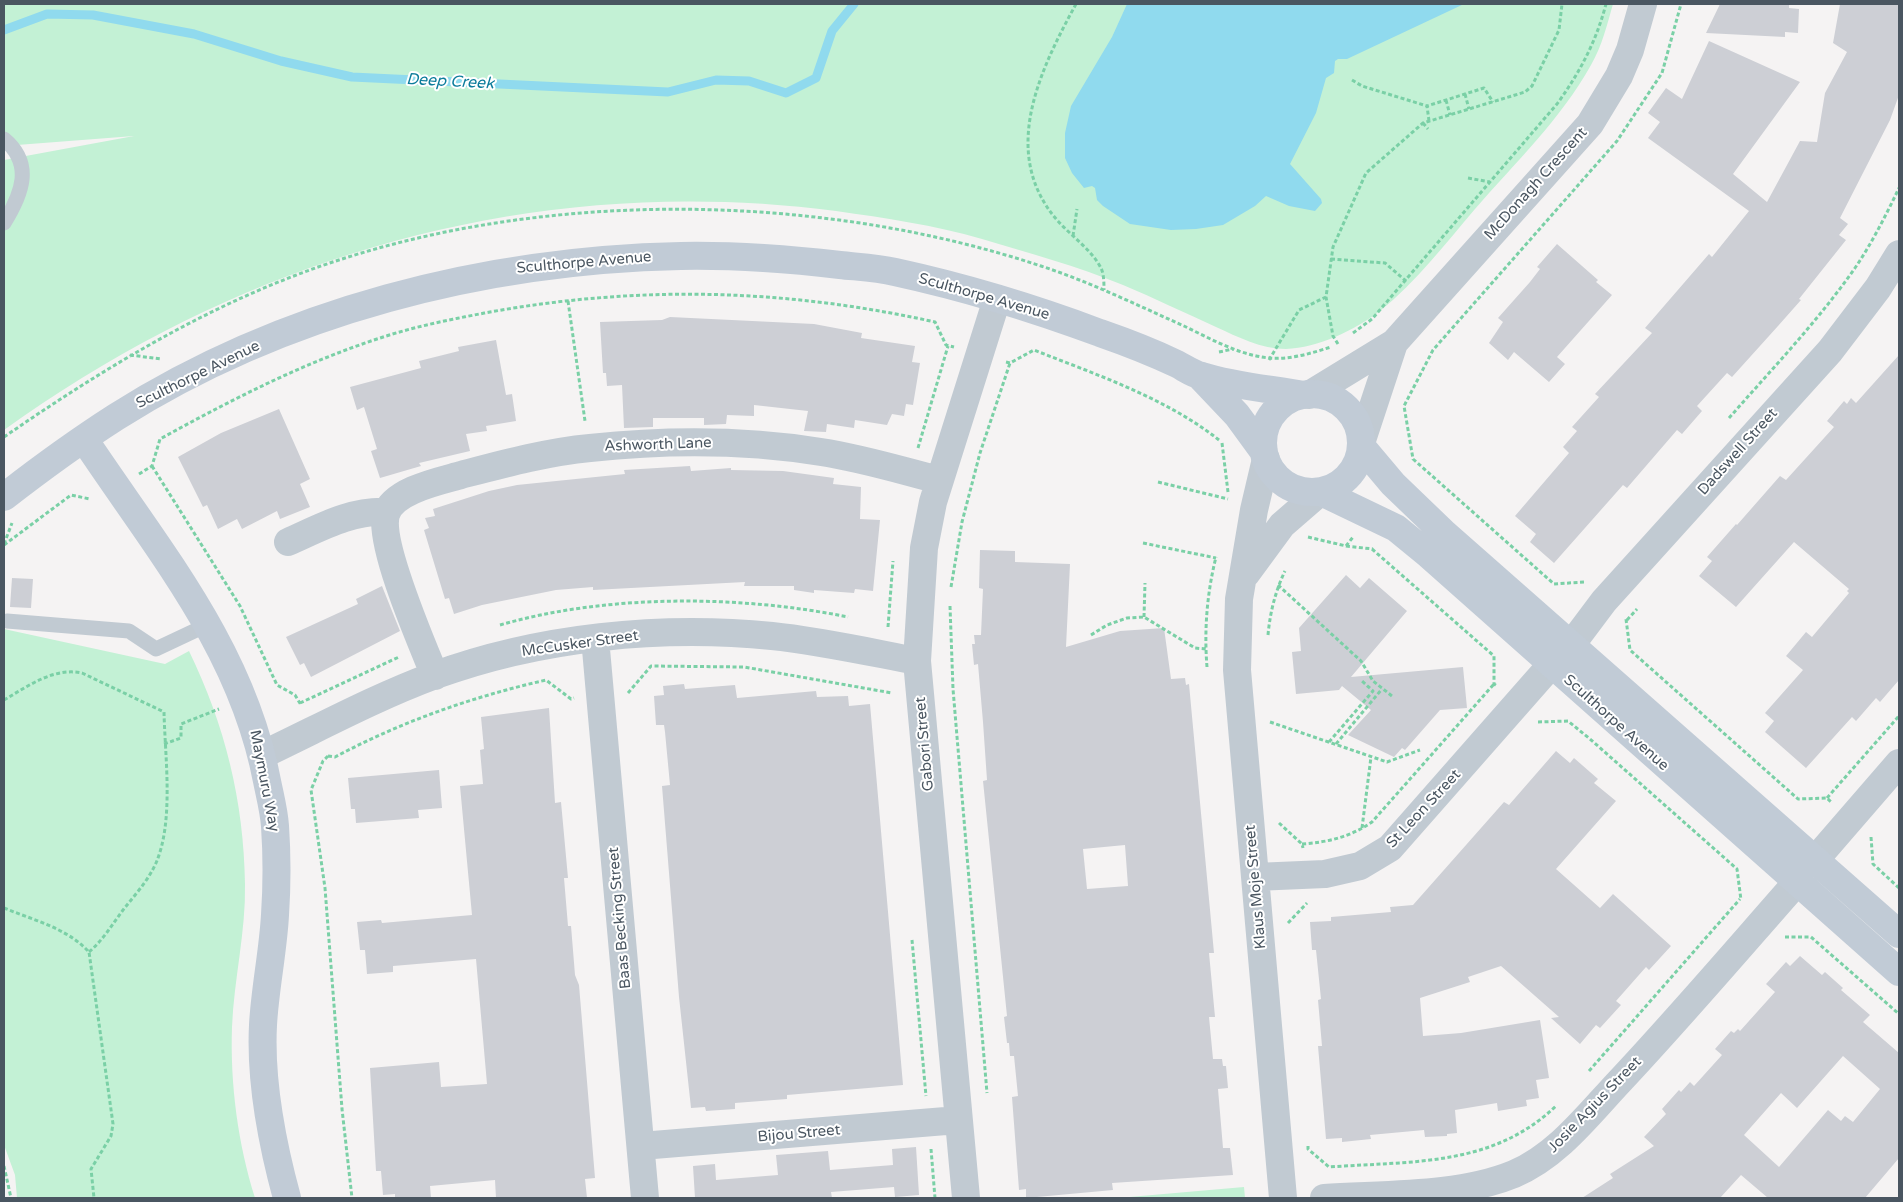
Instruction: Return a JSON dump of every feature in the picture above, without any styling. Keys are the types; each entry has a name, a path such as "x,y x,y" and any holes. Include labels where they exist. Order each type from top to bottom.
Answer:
{"street":[{"name":"McDonagh Crescent","path":"1306,395 1394,343 1590,124 1619,76 1630,50 1643,4"},
{"name":"Dadswell Street","path":"1571,645 1604,601 1830,351 1878,288 1899,254"},
{"name":"Sculthorpe Avenue","path":"4,497 84,439 167,388 248,349 294,330 349,310 483,275 534,267 641,257 714,255 776,258 892,271 997,298 1101,333 1175,363 1200,376 1306,395"},
{"name":"Gabori Street","path":"966,1198 917,661 924,548 939,480 997,298"},
{"name":"McDonagh Crescent","path":"1361,445 1394,343"},
{"name":"Sculthorpe Avenue","path":"1200,376 1236,415 1265,456"},
{"path":"1306,395 1325,396 1345,408 1359,427 1361,445 1359,459 1344,480 1320,492 1306,492 1293,488 1272,471 1265,456 1266,427 1272,416 1292,399 1306,395"},
{"name":"Maymuru Way","path":"84,439 192,597 208,625 245,698 262,755 275,823 277,869 275,916 263,1026 265,1068 268,1114 287,1198"},
{"name":"Ashworth Lane","path":"387,512 396,500 412,490 430,484 496,466 589,448 683,443 779,447 822,452 939,480"},
{"name":"Sculthorpe Avenue","path":"1361,445 1393,484 1412,503 1899,934"},
{"name":"Klaus Moje Street","path":"1265,456 1239,599 1237,670 1283,1198"},
{"name":"Sculthorpe Avenue","path":"1320,492 1396,528 1899,972"},
{"name":"Klaus Moje Street","path":"1243,577 1282,525 1320,492"},
{"path":"288,542 353,514 370,511 387,512 384,526 388,550 435,676"},
{"name":"McCusker Street","path":"262,755 368,704 435,676 512,653 595,638 695,632 734,633 773,636 917,661"},
{"name":"Baas Becking Street","path":"595,638 645,1198"},
{"name":"St Leon Street","path":"1255,877 1325,874 1360,866 1390,848 1552,665"},
{"path":"1815,860 1899,763"},
{"name":"Josie Agius Street","path":"1324,1198 1448,1189 1491,1182 1516,1173 1551,1152 1650,1048 1797,882"},
{"name":"Bijou Street","path":"640,1146 958,1120"}],"lane":[{"path":"4,139 18,154 23,178 19,194 4,223"},
{"path":"7,621 129,631 156,649 208,625"}],"path":[{"path":"1076,4 1043,69 1033,98 1028,130 1029,162 1038,194 1056,220 1102,269 1104,290"},
{"path":"1338,344 1333,336 1326,297 1331,259 1336,236 1366,173 1429,121 1525,92 1532,86 1559,30 1562,4"},
{"path":"1352,80 1362,86 1427,106 1484,88 1493,102"},
{"path":"1465,94 1469,109"},
{"path":"1446,100 1450,115"},
{"path":"1427,106 1429,121"},
{"path":"1424,124 1428,128"},
{"path":"1468,178 1490,182"},
{"path":"1728,419 1825,308 1855,267 1884,220 1899,188"},
{"path":"1073,236 1077,209"},
{"path":"1331,259 1385,263 1406,281"},
{"path":"4,545 71,496 98,500 152,466 160,439 292,371 381,338 448,320 568,301 672,294 748,294 865,307 935,322 946,345 1010,363 1034,350 1118,383 1197,422 1222,442 1231,500 1158,482"},
{"path":"1270,358 1299,310 1326,297"},
{"path":"568,301 589,448"},
{"path":"911,473 949,346"},
{"path":"951,592 962,522 980,454 1010,363"},
{"path":"1404,406 1413,459 1554,584 1586,582 1604,601 1627,620 1630,650 1798,799 1827,798 1899,716"},
{"path":"152,466 240,606 277,685 295,695 300,703"},
{"path":"1278,815 1279,824 1302,844 1331,841 1362,829 1372,822 1494,684 1494,656 1372,549 1314,540 1302,535"},
{"path":"1143,543 1216,558"},
{"path":"1268,637 1270,615 1278,585 1286,568"},
{"path":"1144,617 1145,583"},
{"path":"1278,585 1361,661 1373,681 1392,696"},
{"path":"951,599 953,689 987,1100"},
{"path":"1090,635 1127,618 1144,617 1195,648 1206,649"},
{"path":"628,694 650,666 744,667 891,693"},
{"path":"4,700 43,679 70,671 82,673 164,712 165,820 160,850 155,864 140,888 99,943 89,952"},
{"path":"352,1198 342,1109 325,888 311,790 323,761 328,756 335,757 422,716 511,688 546,680 571,698"},
{"path":"1329,742 1373,691 1362,680"},
{"path":"1494,684 1539,723 1568,721 1737,869 1740,899 1582,1078"},
{"path":"1336,744 1382,689"},
{"path":"1269,712 1271,731"},
{"path":"1270,722 1387,762 1420,750"},
{"path":"1362,829 1371,757"},
{"path":"1871,835 1874,864 1899,888"},
{"path":"1288,933 1288,923 1309,901"},
{"path":"4,908 65,932 80,941 89,952 113,1124 109,1142 91,1168 94,1198"},
{"path":"1781,937 1811,937 1899,1014"},
{"path":"1307,1139 1308,1149 1330,1167 1465,1155 1493,1147 1519,1135 1540,1122 1562,1100"},
{"path":"4,1166 11,1198"}],"green space":[{"path":"4,4 1613,4 1595,58 1566,104 1537,140 1406,288 1370,318 1348,331 1323,342 1286,349 1259,345 1106,278 982,239 928,226 836,211 724,202 613,204 505,217 399,240 296,273 195,316 98,368 4,430 4,160 134,136 4,146"},
{"path":"4,629 165,664 189,651 202,679 213,707 230,764 241,823 245,902 233,1009 232,1070 236,1114 244,1157 255,1198 17,1198 15,1175 4,1145"},
{"path":"1244,1187 1245,1198 1118,1198"}],"water":[{"path":"1127,4 1464,4 1347,59 1335,61 1334,73 1326,78 1316,113 1290,164 1321,199 1322,203 1315,211 1289,206 1266,196 1255,206 1223,225 1171,230 1130,224 1103,206 1097,200 1095,188 1092,186 1084,188 1072,173 1065,158 1065,133 1071,106 1112,37"}],"building":[{"path":"1720,4 1789,4 1789,8 1799,9 1798,33 1785,32 1785,37 1706,33"},
{"path":"1840,4 1899,4 1899,95 1890,120 1840,218 1848,224 1839,235 1846,240 1799,299 1801,300 1778,326 1732,377 1727,373 1697,406 1702,411 1682,434 1677,430 1627,488 1623,485 1554,563 1530,542 1536,534 1515,516 1569,453 1563,447 1577,431 1572,427 1599,397 1595,394 1652,333 1645,328 1709,254 1712,257 1749,211 1648,138 1660,122 1648,113 1666,88 1682,99 1709,41 1800,82 1733,174 1767,202 1800,141 1817,142 1825,93 1847,52 1833,43"},
{"path":"1557,244 1612,295 1557,357 1565,364 1549,382 1514,352 1508,360 1489,343 1503,322 1498,318 1530,282 1540,269 1537,267"},
{"path":"670,317 814,324 862,333 861,338 915,346 912,362 920,363 913,405 906,404 904,416 892,414 887,425 855,420 854,428 827,424 826,432 804,431 808,411 754,405 754,416 727,415 726,424 704,425 704,418 653,418 653,427 624,428 622,385 607,386 606,373 603,373 600,322 662,320"},
{"path":"496,340 506,395 512,394 516,421 486,426 487,431 466,434 470,451 419,463 421,466 380,478 371,451 377,449 364,407 357,410 350,387 421,368 419,361 459,351 458,347"},
{"path":"1899,355 1899,680 1880,702 1876,698 1856,721 1852,717 1806,768 1765,732 1774,721 1765,713 1803,670 1786,656 1806,632 1812,637 1849,593 1847,591 1849,589 1794,542 1736,607 1699,576 1712,561 1707,557 1736,524 1780,476 1786,480 1834,427 1827,421 1844,401 1847,404 1851,398 1856,403"},
{"path":"279,409 310,479 300,484 310,507 280,519 277,511 242,529 237,519 218,529 207,505 203,507 178,457 221,433"},
{"path":"690,466 691,471 731,468 731,470 783,471 834,478 833,484 861,487 860,519 880,520 873,591 855,589 854,593 814,590 814,593 794,590 794,586 744,586 745,582 593,590 593,587 556,590 482,605 454,614 449,598 445,599 424,530 429,528 425,518 435,516 433,509 489,491 517,485 625,474 624,470"},
{"path":"980,550 1015,551 1015,562 1070,564 1066,647 1120,631 1164,628 1171,679 1185,678 1186,685 1189,684 1214,953 1209,953 1215,1017 1209,1017 1213,1059 1222,1059 1223,1066 1226,1066 1228,1088 1218,1089 1223,1148 1230,1148 1233,1175 1112,1183 1113,1190 1026,1198 1026,1189 1019,1190 1012,1097 1018,1096 1014,1056 1010,1056 1004,1017 1007,1016 983,781 987,780 983,722 978,664 974,665 972,644 975,644 974,635 981,635 983,589 979,588","holes":["1125,845 1128,886 1087,889 1083,849"]},
{"path":"1346,575 1360,588 1369,578 1407,611 1351,677 1463,667 1467,708 1440,710 1405,750 1402,748 1394,757 1348,735 1371,710 1342,686 1339,690 1296,694 1292,652 1301,651 1299,628"},
{"path":"12,578 33,579 31,608 10,607"},
{"path":"382,586 400,631 311,677 304,663 300,665 286,637 358,604 356,599"},
{"path":"684,684 685,689 735,685 737,698 816,691 817,697 848,696 849,706 870,704 903,1085 787,1095 787,1099 735,1103 735,1109 706,1111 705,1107 691,1108 679,997 662,786 670,785 664,725 656,725 654,696 664,695 663,686"},
{"path":"549,708 555,803 561,802 568,878 564,878 568,926 571,926 575,975 579,985 595,1178 585,1179 587,1198 496,1198 495,1180 430,1186 431,1198 395,1198 395,1194 383,1195 381,1171 376,1171 370,1068 439,1062 441,1087 487,1084 476,959 393,966 393,972 367,974 365,950 360,950 357,922 381,920 382,923 472,915 460,786 483,784 480,750 484,749 481,717"},
{"path":"1556,751 1570,763 1574,758 1598,779 1594,783 1616,801 1556,869 1600,908 1613,894 1671,946 1649,970 1646,967 1616,1001 1621,1005 1600,1028 1596,1025 1580,1044 1551,1018 1559,1017 1501,966 1468,977 1470,982 1420,998 1423,1036 1461,1033 1540,1020 1549,1078 1536,1080 1539,1098 1526,1100 1527,1106 1498,1111 1497,1103 1455,1110 1457,1133 1447,1134 1447,1136 1425,1137 1424,1130 1370,1135 1371,1139 1342,1142 1342,1138 1326,1139 1318,1046 1322,1046 1318,1000 1321,999 1316,950 1312,950 1310,922 1331,921 1331,917 1391,912 1390,907 1413,905 1504,802 1509,805"},
{"path":"439,770 442,808 418,810 419,818 356,823 355,809 351,809 348,778"},
{"path":"1800,956 1822,975 1825,972 1843,988 1841,990 1870,1015 1863,1022 1899,1053 1899,1158 1865,1198 1768,1198 1741,1175 1720,1198 1582,1198 1613,1178 1610,1174 1654,1146 1644,1137 1666,1114 1662,1109 1679,1090 1681,1092 1690,1082 1694,1086 1722,1055 1715,1049 1731,1031 1734,1033 1738,1029 1740,1031 1775,992 1766,984 1786,962 1790,966","holes":["1843,1056 1880,1089 1853,1122 1845,1116 1841,1121 1828,1110 1779,1167 1744,1135 1781,1093 1797,1108"]},
{"path":"916,1147 919,1195 895,1197 894,1187 831,1192 832,1198 695,1198 693,1166 715,1164 716,1180 778,1175 776,1155 828,1151 830,1170 893,1165 892,1149"}],"waterway":[{"name":"Deep Creek","path":"4,30 47,14 93,15 194,34 281,61 352,77 668,92 716,80 749,81 786,93 816,78 832,31 854,4"}]}
